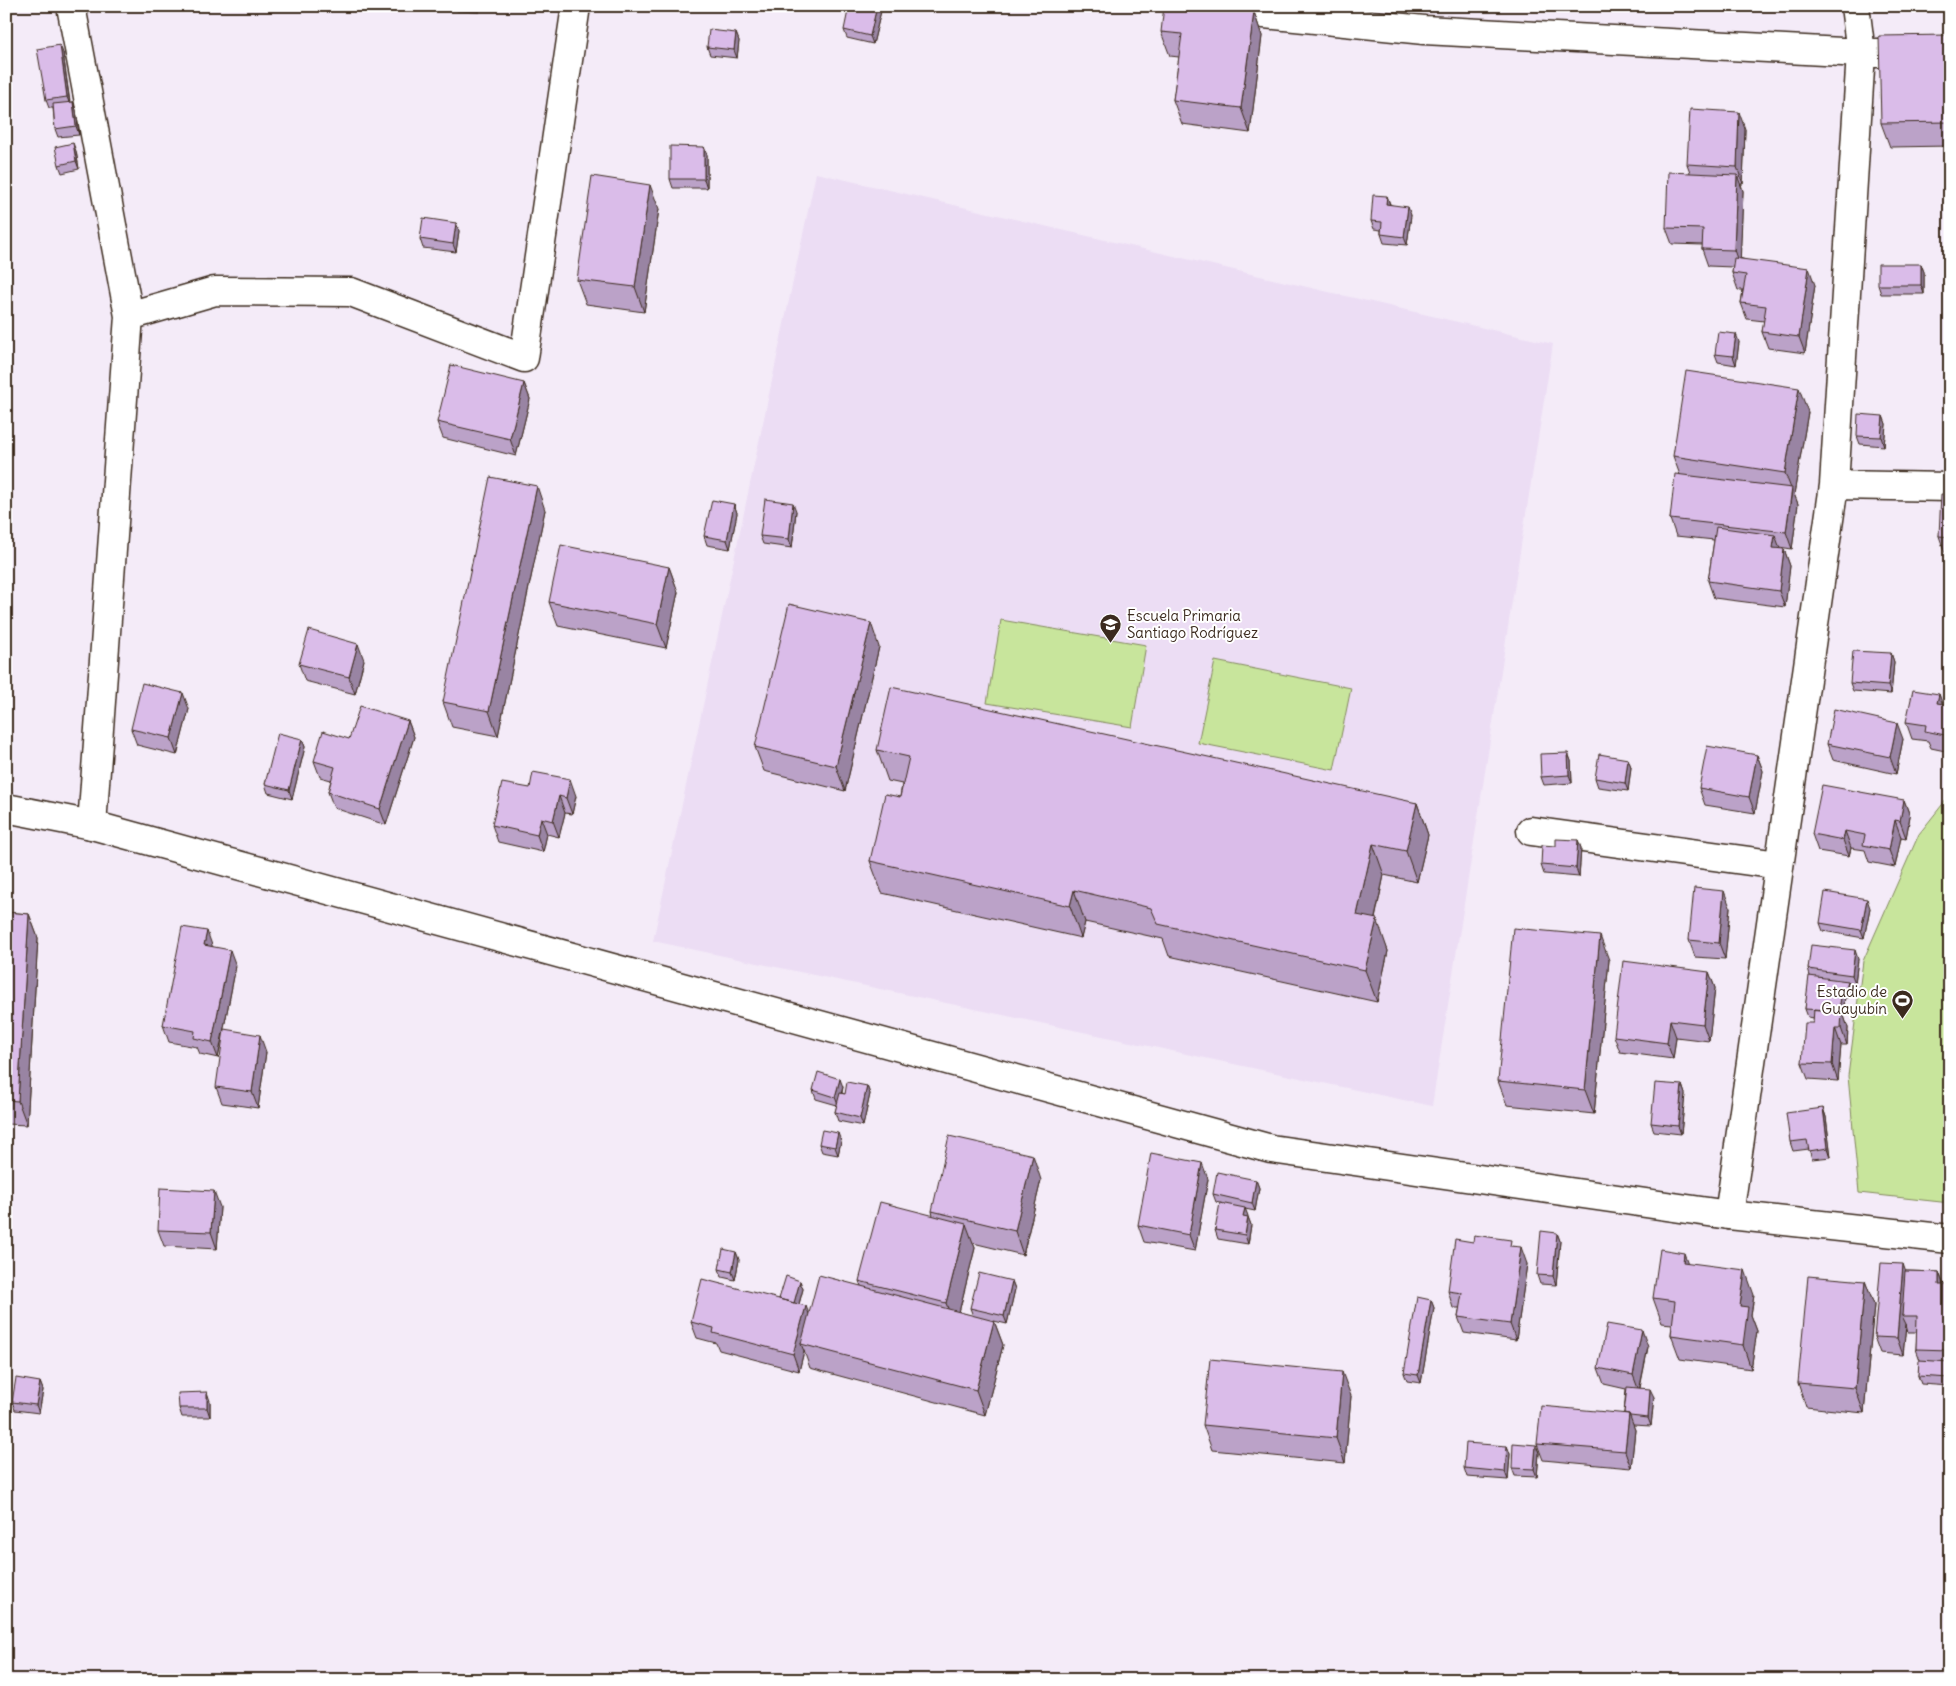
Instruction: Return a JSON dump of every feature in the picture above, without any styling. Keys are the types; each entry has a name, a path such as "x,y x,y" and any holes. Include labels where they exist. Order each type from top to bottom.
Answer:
{"street":[{"path":"71,6 129,316 92,825"},
{"path":"129,316 215,291 352,292 524,358 576,6"},
{"path":"1184,6 1424,18 1861,53 1950,53"},
{"path":"1729,1215 1834,485 1861,53 1855,6"},
{"path":"1834,485 1950,487"},
{"path":"6,808 92,825 1271,1149 1729,1215 1950,1239"},
{"path":"1531,831 1779,866"}],"shaded area":[{"name":"Escuela Primaria Santiago Rodríguez","path":"816,173 1553,344 1432,1106 653,941"}],"green space":[{"path":"1001,620 1146,645 1132,727 987,703"},
{"path":"1215,661 1351,688 1334,770 1198,743"},
{"name":"Estadio de Guayubín","path":"1950,795 1950,1203 1859,1193 1848,1076 1863,961 1919,834"}],"building":[{"path":"849,6 877,6 870,36 844,30"},
{"path":"1164,6 1208,6 1254,12 1241,108 1173,100 1182,34 1161,32"},
{"path":"709,30 736,33 734,50 707,47"},
{"path":"1950,35 1950,122 1881,123 1879,36"},
{"path":"60,45 67,97 46,100 37,49"},
{"path":"73,102 76,126 55,129 53,104"},
{"path":"1690,109 1739,112 1737,167 1687,164"},
{"path":"73,143 76,161 59,165 55,147"},
{"path":"670,146 704,147 704,179 670,179"},
{"path":"1668,172 1737,175 1734,250 1702,249 1703,229 1666,228"},
{"path":"592,176 650,185 635,287 577,280"},
{"path":"1373,195 1387,196 1386,204 1408,207 1404,237 1381,234 1382,222 1371,221"},
{"path":"423,218 456,223 453,244 420,239"},
{"path":"1734,258 1809,268 1799,337 1762,332 1766,306 1741,303 1746,275 1732,273"},
{"path":"1878,264 1921,264 1921,285 1878,285"},
{"path":"1718,332 1736,334 1733,356 1715,354"},
{"path":"451,365 524,383 510,439 437,422"},
{"path":"1686,371 1799,388 1785,473 1673,456"},
{"path":"1858,414 1883,416 1881,437 1857,436"},
{"path":"1675,474 1792,488 1786,532 1670,519"},
{"path":"490,477 537,486 489,711 443,702"},
{"path":"1941,494 1950,495 1950,537 1939,536"},
{"path":"765,499 793,503 789,539 760,536"},
{"path":"712,500 734,504 727,540 704,536"},
{"path":"1716,527 1775,535 1773,548 1784,549 1779,591 1708,581"},
{"path":"561,545 669,567 657,624 549,602"},
{"path":"789,604 871,623 836,766 755,747"},
{"path":"309,630 358,644 349,677 299,664"},
{"path":"1853,651 1891,653 1888,686 1850,683"},
{"path":"142,683 183,693 171,738 131,729"},
{"path":"891,687 1417,803 1406,851 1373,844 1357,915 1377,919 1365,970 1158,924 1151,908 1074,890 1070,906 870,861 885,794 900,797 909,757 877,750"},
{"path":"1913,690 1939,694 1937,703 1950,705 1950,736 1925,731 1926,725 1906,722"},
{"path":"360,706 408,721 380,809 328,792 335,767 314,761 323,731 349,739"},
{"path":"1834,709 1897,723 1890,757 1827,744"},
{"path":"278,733 302,739 289,790 265,784"},
{"path":"1707,746 1757,755 1749,797 1699,788"},
{"path":"1568,753 1569,775 1541,777 1540,754"},
{"path":"1599,754 1628,759 1625,783 1595,778"},
{"path":"533,772 570,779 566,798 559,796 553,821 541,818 537,835 492,825 502,783 530,788"},
{"path":"1822,785 1904,800 1900,821 1895,820 1889,850 1863,845 1865,835 1845,831 1843,840 1812,834"},
{"path":"1556,839 1578,840 1576,868 1541,865 1542,845 1556,846"},
{"path":"1694,888 1724,891 1719,943 1689,940"},
{"path":"1825,892 1867,899 1861,930 1820,923"},
{"path":"6,912 29,914 18,1101 6,1100"},
{"path":"182,927 207,931 204,945 230,950 212,1042 194,1038 195,1031 163,1025"},
{"path":"1513,928 1600,936 1585,1090 1498,1081"},
{"path":"1811,945 1855,950 1852,975 1808,969"},
{"path":"1623,961 1709,972 1703,1024 1670,1020 1667,1043 1614,1036"},
{"path":"1809,976 1848,981 1846,989 1842,989 1839,1011 1805,1009"},
{"path":"1814,1009 1842,1011 1841,1028 1835,1028 1832,1064 1802,1063 1805,1023 1813,1023"},
{"path":"224,1029 260,1035 252,1092 216,1087"},
{"path":"818,1072 840,1079 835,1097 813,1090"},
{"path":"847,1082 867,1086 860,1118 835,1112 840,1093 845,1094"},
{"path":"1655,1083 1682,1085 1678,1126 1651,1123"},
{"path":"1823,1108 1828,1148 1809,1151 1807,1140 1790,1142 1786,1113"},
{"path":"822,1130 838,1133 835,1147 819,1144"},
{"path":"949,1136 1033,1155 1015,1231 932,1211"},
{"path":"1151,1153 1202,1163 1189,1235 1138,1225"},
{"path":"1217,1172 1256,1180 1252,1203 1213,1194"},
{"path":"160,1188 214,1191 211,1232 158,1230"},
{"path":"880,1202 966,1224 946,1303 859,1281"},
{"path":"1220,1203 1245,1208 1243,1216 1248,1217 1245,1235 1215,1230"},
{"path":"1541,1231 1557,1233 1553,1276 1537,1275"},
{"path":"1474,1235 1511,1240 1510,1246 1521,1247 1510,1324 1458,1317 1462,1293 1448,1291 1455,1239 1473,1242"},
{"path":"723,1249 736,1252 732,1272 719,1269"},
{"path":"1660,1249 1684,1253 1683,1262 1745,1270 1740,1306 1748,1307 1743,1345 1671,1335 1675,1301 1653,1298"},
{"path":"1881,1263 1903,1264 1897,1338 1874,1337"},
{"path":"1905,1271 1939,1272 1939,1285 1950,1285 1950,1350 1916,1349 1917,1316 1902,1316"},
{"path":"979,1273 1012,1281 1004,1316 970,1308"},
{"path":"819,1275 994,1321 976,1390 801,1344"},
{"path":"786,1276 800,1281 794,1303 779,1299"},
{"path":"1808,1276 1865,1281 1855,1388 1798,1383"},
{"path":"702,1279 806,1306 793,1354 713,1333 714,1328 691,1322"},
{"path":"1417,1297 1431,1300 1418,1375 1404,1373"},
{"path":"1607,1324 1642,1330 1633,1375 1598,1368"},
{"path":"1210,1359 1342,1372 1336,1438 1203,1425"},
{"path":"1919,1360 1950,1362 1950,1378 1918,1376"},
{"path":"16,1378 40,1382 36,1405 12,1402"},
{"path":"1627,1387 1650,1389 1648,1418 1630,1416 1624,1413"},
{"path":"207,1392 207,1408 179,1408 178,1393"},
{"path":"1541,1406 1629,1414 1625,1451 1537,1444"},
{"path":"1466,1443 1507,1446 1505,1472 1464,1468"},
{"path":"1513,1443 1536,1445 1534,1469 1512,1468"}],"place":[{"name":"Escuela Primaria Santiago Rodríguez","path":"1111,643"},
{"name":"Estadio de Guayubín","path":"1903,1019"}]}
